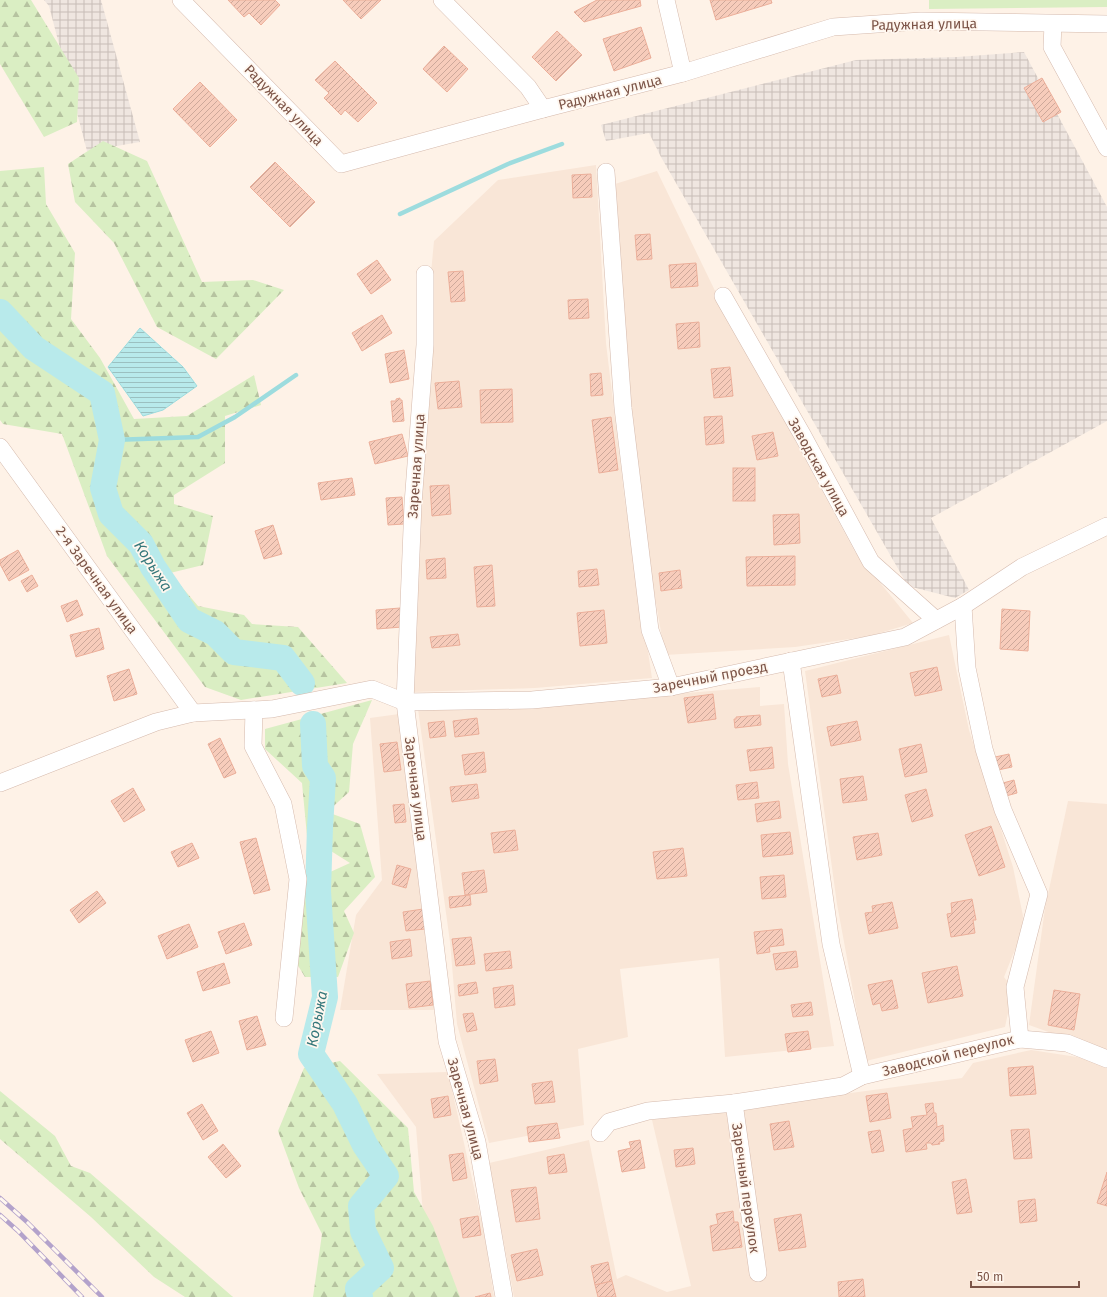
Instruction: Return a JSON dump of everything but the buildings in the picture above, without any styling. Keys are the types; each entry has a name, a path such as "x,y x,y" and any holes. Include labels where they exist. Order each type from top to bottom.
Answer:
{"street":[{"name":"Радужная улица","path":"181,0 341,164 543,109 683,74 833,27 921,21 1107,24"},
{"path":"442,0 528,87 543,109"},
{"path":"666,0 683,74"},
{"path":"1053,24 1052,47 1107,148"},
{"path":"606,172 623,408 650,630 671,687"},
{"name":"Заречная улица","path":"425,274 425,345 413,504 406,702 447,1041 477,1142 504,1297"},
{"name":"Заводская улица","path":"723,296 871,562 936,620"},
{"name":"2-я Заречная улица","path":"0,448 193,713"},
{"name":"Заречный проезд","path":"406,702 532,700 671,687 905,637 963,606 1022,566 1107,526"},
{"name":"Заводской переулок","path":"862,1076 1020,1039 1015,987 1039,894 1003,810 984,749 967,668 963,606"},
{"path":"791,661 831,944 862,1076"},
{"path":"0,783 156,722 193,713 272,708 372,689 406,702"},
{"path":"254,710 253,746 283,804 298,879 284,1018"},
{"path":"1020,1039 1067,1043 1107,1059"},
{"name":"Заречный переулок","path":"600,1133 609,1122 648,1111 734,1103 843,1086 862,1076"},
{"name":"Заречный переулок","path":"734,1103 758,1273"}],"shaded area":[{"path":"44,0 101,0 140,142 87,151 49,6"},
{"path":"1024,52 1107,207 1107,421 931,518 969,590 955,598 908,586 661,157 649,133 606,141 601,125 856,60 957,57"},
{"path":"596,165 606,343 625,502 652,678 535,688 413,692 431,273 434,241 498,180"},
{"path":"657,171 718,297 855,552 913,623 870,636 795,647 665,655 635,482 615,184"},
{"path":"949,635 969,730 1013,867 1023,916 1022,932 1004,977 1013,989 1005,1027 866,1061 837,904 805,671"},
{"path":"760,687 760,706 784,704 788,764 834,1046 725,1057 719,958 620,969 628,1037 578,1049 584,1125 489,1143 457,1024 450,942 418,709 576,702"},
{"path":"399,714 438,1010 340,1010 356,915 382,880 370,718"},
{"path":"1068,801 1107,804 1107,1053 1029,1025 1045,908"},
{"path":"1031,1050 1077,1057 1107,1065 1107,1297 514,1297 489,1163 589,1140 617,1279 626,1275 667,1292 691,1286 652,1120 962,1078 973,1063"},
{"path":"448,1072 484,1232 494,1297 435,1297 426,1251 416,1127 377,1074"}],"green space":[{"path":"0,0 31,0 79,78 77,122 44,137 0,64"},
{"path":"929,0 1107,0 1107,7 929,9"},
{"path":"103,141 147,161 202,282 253,280 284,290 216,359 157,327 114,243 75,202 68,164"},
{"path":"44,167 46,204 75,253 71,319 100,358 134,419 187,416 254,375 261,405 225,416 225,463 174,495 174,504 213,516 203,565 170,573 198,606 244,615 252,624 298,627 347,683 241,700 205,687 107,556 62,434 3,424 0,420 0,171"},
{"path":"372,700 353,744 349,792 327,812 360,824 375,877 344,911 354,933 338,977 305,977 297,964 306,883 350,863 307,836 302,783 265,749 265,729"},
{"path":"340,1061 408,1128 414,1192 433,1226 460,1297 313,1297 322,1234 299,1188 278,1131 304,1068"},
{"path":"0,1091 55,1136 71,1166 90,1173 233,1297 185,1297 154,1277 91,1217 0,1139"}],"water":[{"path":"140,328 183,367 197,386 163,410 143,416 108,367"}],"waterway":[{"path":"400,214 508,164 562,144"},
{"name":"Корыжа","path":"0,312 34,348 102,393 112,440 103,488 111,514 141,544 153,567 189,620 215,633 234,652 283,658 302,683"},
{"path":"112,440 198,437 235,417 296,375"},
{"name":"Корыжа","path":"313,724 315,766 323,778 318,891 325,997 311,1054 345,1104 365,1145 386,1176 361,1206 363,1231 381,1268 358,1289 360,1297"}],"railway":[{"path":"0,1198 27,1222 102,1297"},
{"path":"0,1215 18,1231 82,1297"}]}
